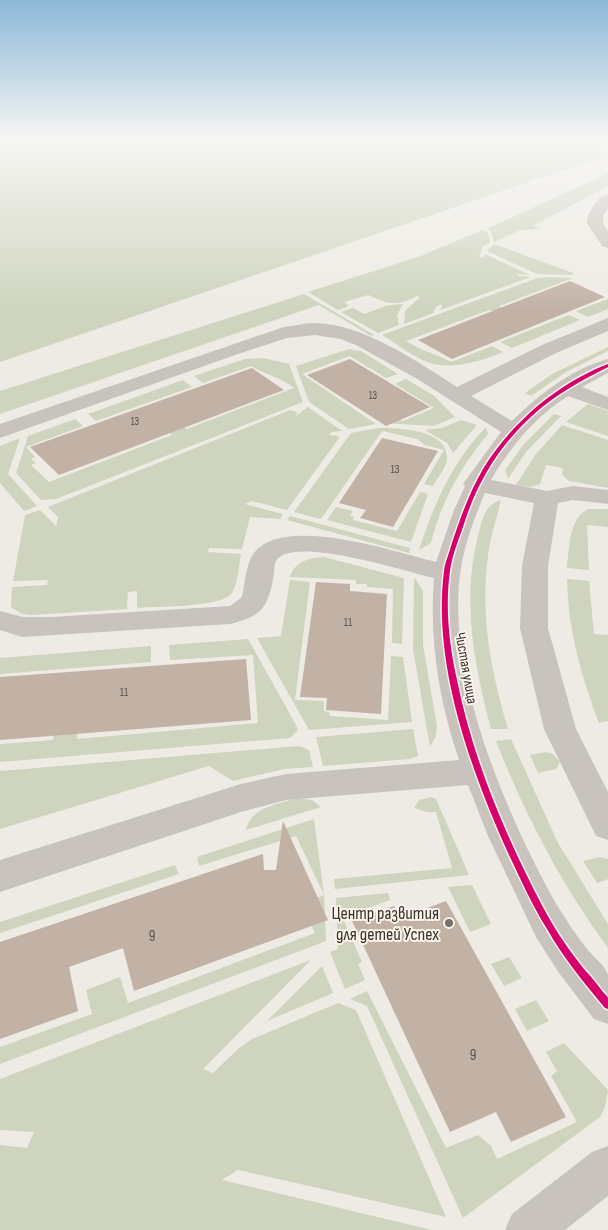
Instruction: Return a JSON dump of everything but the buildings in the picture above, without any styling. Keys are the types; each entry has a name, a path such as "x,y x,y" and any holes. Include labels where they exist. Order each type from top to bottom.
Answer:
{"street":[{"path":"608,198 595,216 594,223 608,243"},
{"path":"456,395 549,349 608,324"},
{"path":"0,431 234,349 300,330 329,331 363,340 456,395 489,417 514,430"},
{"name":"Чистая улица","path":"608,365 567,388 533,411 493,454 475,484 460,522 447,573 446,620 452,670 464,726 502,829 543,915 608,1005"},
{"path":"567,388 608,404"},
{"path":"475,484 547,498 573,493 608,497"},
{"path":"547,498 535,566 534,628 560,728 608,826"},
{"path":"0,620 22,627 50,627 230,615 241,612 255,601 264,557 275,548 292,543 321,543 447,573"},
{"path":"0,876 241,798 286,788 480,771"},
{"path":"528,1230 608,1168"}],"green space":[{"path":"0,196 486,196 0,362"},
{"path":"557,196 588,196 533,226 541,229 520,230 494,242 491,231 487,229"},
{"path":"483,230 488,233 490,243 483,246 479,256 483,258 485,254 530,275 518,274 517,276 531,277 440,310 443,304 437,306 433,313 404,324 405,311 420,297 417,296 403,302 392,303 368,295 344,302 349,306 338,310 308,292 418,257"},
{"path":"494,244 573,273 573,275 537,274 487,251"},
{"path":"537,278 573,278 499,306 506,310 497,313 489,310 406,341 451,362 492,346 503,352 486,359 448,366 430,363 382,335"},
{"path":"304,294 374,335 371,336 319,305 0,414 0,391"},
{"path":"608,299 608,309 588,317 576,311"},
{"path":"403,304 397,315 399,325 378,333 341,312 353,308 364,314 389,305"},
{"path":"569,315 580,320 512,348 500,342"},
{"path":"608,347 608,351 566,372 531,396 525,393 552,374"},
{"path":"349,349 361,351 398,374 386,378 350,356 302,374 376,424 349,429 309,402 296,366"},
{"path":"263,358 289,364 303,402 56,499 41,500 16,473 28,436 75,419 83,426 26,447 35,457 31,459 36,463 31,465 49,482 172,435 166,429 181,424 187,429 294,388 251,366 203,383 194,376 245,359"},
{"path":"406,379 433,395 455,417 434,426 380,423 393,418 403,421 434,408 395,384"},
{"path":"183,380 192,387 96,421 88,414"},
{"path":"588,404 608,411 608,436 566,422"},
{"path":"308,407 342,431 331,432 329,435 338,436 339,438 287,510 252,501 245,504 283,514 280,519 250,517 242,549 209,548 208,552 241,554 236,584 232,593 226,598 202,604 137,608 137,591 128,592 127,609 32,615 22,614 11,607 12,587 47,585 48,580 13,581 25,515 40,510 56,526 58,517 48,507 290,410 297,412 296,416"},
{"path":"554,414 561,416 526,452 508,479 505,470 524,444"},
{"path":"461,420 477,425 453,453 447,443 425,430 442,428"},
{"path":"562,425 608,440 608,488 569,481 562,475 563,468 546,465 540,484 531,487 516,485 536,454"},
{"path":"486,427 488,434 469,459 446,499 431,543 419,550 445,484 463,455"},
{"path":"378,428 420,432 439,441 445,448 447,461 433,486 424,484 444,450 425,445 417,439 382,431 321,519 294,512 351,433"},
{"path":"20,438 8,474 37,506 24,511 0,483 0,446"},
{"path":"420,492 428,494 411,542 327,520 336,507 353,511 350,516 354,517 353,520 397,531"},
{"path":"501,500 489,549 485,600 492,665 508,729 491,729 475,656 470,607 471,582 479,532 484,517 491,505"},
{"path":"589,509 608,509 608,527 587,525 589,570 567,568 571,534 577,518"},
{"path":"290,516 410,548 409,553 287,520"},
{"path":"324,557 404,578 402,644 392,643 393,589 367,587 367,584 356,584 356,580 290,577 295,567 303,561"},
{"path":"414,577 423,591 423,645 437,726 436,736 430,747 413,649"},
{"path":"567,579 589,581 594,634 608,635 608,721 599,723 581,670 570,616"},
{"path":"290,580 310,582 295,700 324,701 324,711 329,712 330,716 388,720 391,656 403,657 412,722 309,730 257,638 281,636"},
{"path":"248,639 296,725 298,730 290,738 0,762 0,744 53,740 56,718 79,717 77,739 258,723 253,655 170,660 169,645"},
{"path":"151,646 151,662 0,674 0,658"},
{"path":"413,729 418,756 410,759 323,766 316,737"},
{"path":"511,739 558,843 608,924 608,948 560,874 519,796 496,741"},
{"path":"299,746 309,750 313,767 284,769 233,781 209,766 0,829 0,771"},
{"path":"546,752 553,754 560,762 556,769 538,773 530,755"},
{"path":"431,797 436,799 469,875 335,889 334,879 452,868 436,812 427,812 414,808 419,800"},
{"path":"296,798 312,800 321,807 246,830 253,816 265,808"},
{"path":"314,819 324,895 296,836 199,866 197,857"},
{"path":"600,857 608,859 608,879 597,883 583,861"},
{"path":"175,865 179,874 0,933 0,922"},
{"path":"472,885 491,924 470,932 448,887"},
{"path":"388,893 390,900 342,917 362,962 358,964 365,980 345,989 330,952 338,949 336,898"},
{"path":"324,895 326,941 0,1064 0,1047 92,1014 86,990 120,977 128,1003 315,933 302,904"},
{"path":"509,957 522,978 504,986 491,964"},
{"path":"311,960 203,1069 213,1073 239,1048 252,1039 338,1003 356,1010 446,1217 238,1170 222,1180 432,1230 0,1230 0,1145 27,1148 34,1132 0,1130 0,1079"},
{"path":"322,966 333,993 267,1021"},
{"path":"367,991 446,1148 478,1135 491,1146 497,1159 577,1122 551,1076 557,1071 546,1052 564,1043 608,1090 605,1107 600,1117 463,1218 367,1006 350,999"},
{"path":"536,1000 549,1021 527,1031 515,1009"}],"cycle path":[{"path":"608,365 579,380 531,414 511,434 493,457 478,482 466,510 448,565 445,613 449,657 458,702 471,748 487,793 524,877 549,925 608,1005"}],"place":[{"name":"Центр развития для детей Успех","path":"449,923"}]}
